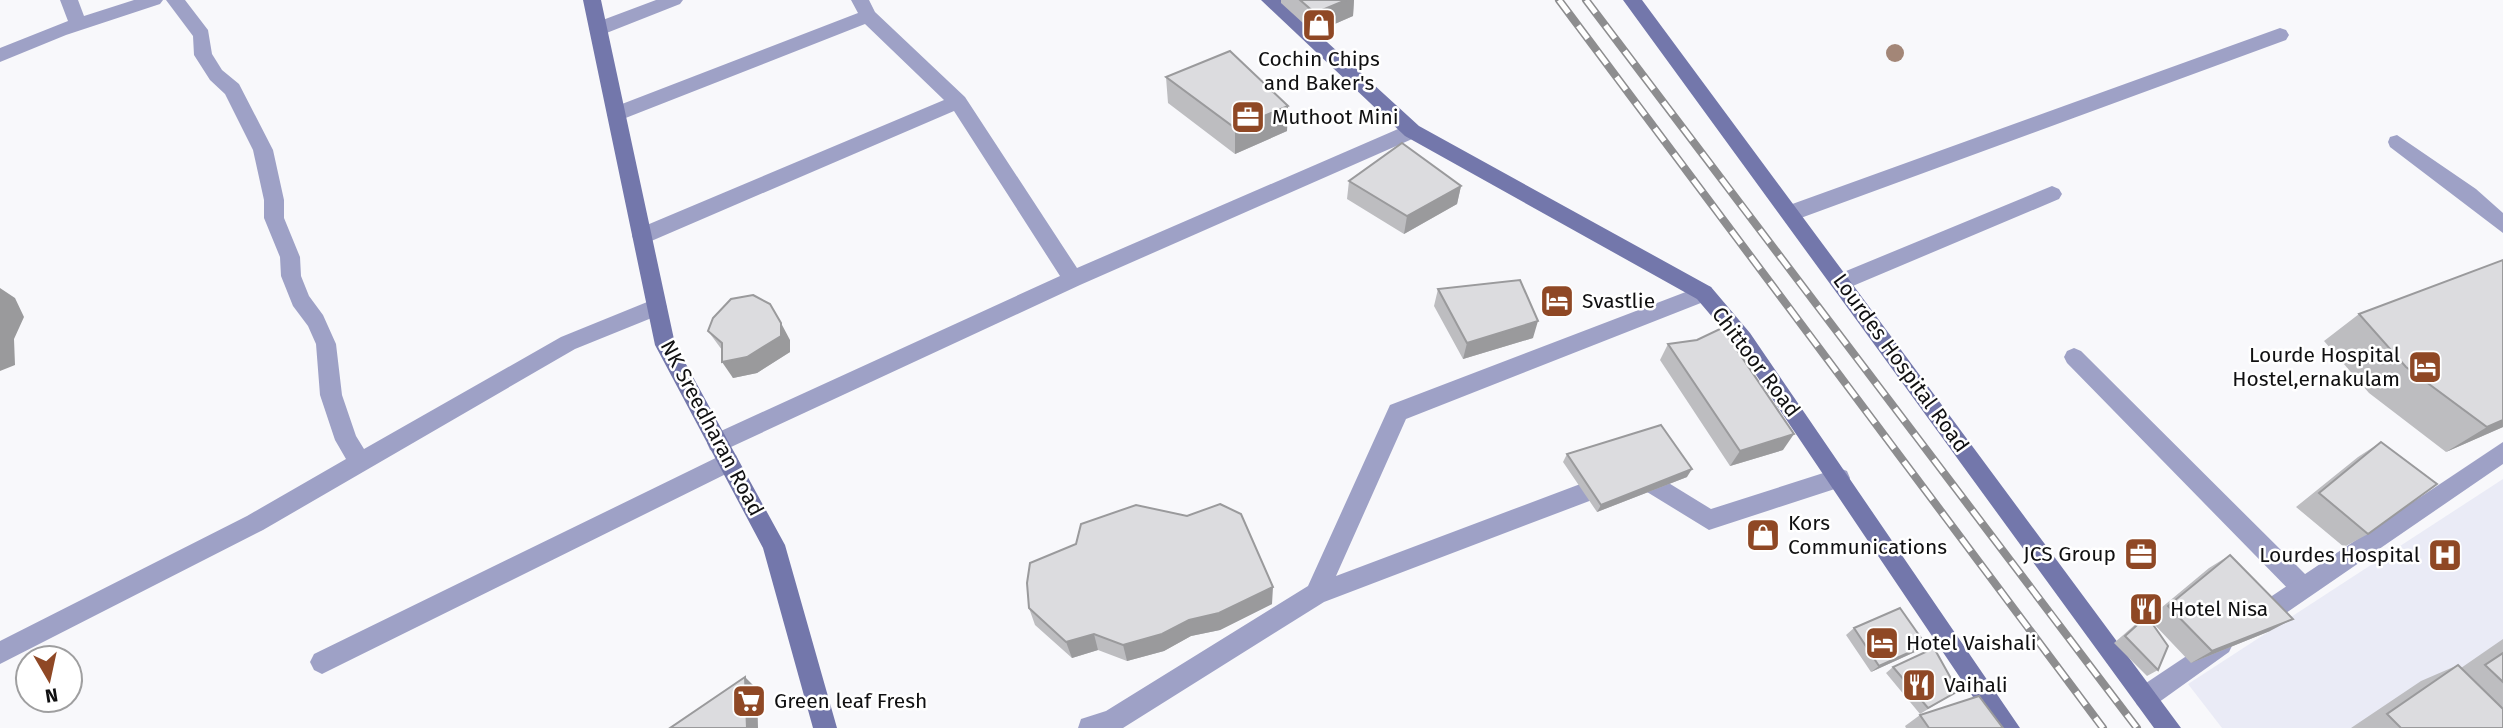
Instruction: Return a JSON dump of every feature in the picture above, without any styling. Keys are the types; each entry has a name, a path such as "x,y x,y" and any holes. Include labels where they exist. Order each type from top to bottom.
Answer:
{"street":[{"path":"69,0 78,24"},
{"path":"0,55 78,24 154,0"},
{"path":"175,0 202,35 203,55 244,107 263,150 274,200 274,218 280,239 290,257 291,276 300,300 316,321 326,344 331,395 346,440 360,461"},
{"name":"NK Sreedharan Road","path":"592,0 665,345 774,545 825,728"},
{"path":"598,29 674,0"},
{"name":"Chittoor Road","path":"1270,0 1412,131 1704,293 1743,339 2008,728"},
{"name":"Lourdes Hospital Road","path":"1632,0 2169,728"},
{"path":"616,114 864,8 958,102 1073,279"},
{"path":"1791,213 2280,36"},
{"path":"642,236 958,102"},
{"path":"322,662 723,452 1073,279 1412,131"},
{"path":"2397,142 2469,194 2503,225"},
{"path":"1841,282 2052,194"},
{"path":"1317,594 1398,412 1704,293"},
{"path":"0,653 255,523 568,343 657,307"},
{"path":"2074,357 2302,587"},
{"path":"2146,697 2302,587 2503,452"},
{"path":"1090,728 1112,721 1317,594 1636,473 1709,520 1839,478"}],"shaded area":[{"name":"Lourdes Hospital","path":"2503,479 2503,728 2222,728 2188,684"}],"building":[{"path":"1300,0 1346,0 1315,13"},
{"path":"1230,51 1288,106 1235,128 1166,77"},
{"path":"1402,143 1461,186 1407,216 1349,181"},
{"name":"Lourde Hospital Hostel,ernakulam","path":"2503,260 2503,420 2487,427 2406,367 2359,314"},
{"path":"1520,280 1538,321 1467,343 1438,289"},
{"path":"753,295 770,304 781,323 781,336 747,357 722,362 722,343 708,331 713,318 731,299"},
{"path":"1722,328 1794,434 1740,451 1668,344 1697,340"},
{"path":"1661,425 1692,469 1601,505 1567,454"},
{"path":"2381,442 2437,484 2368,534 2319,493"},
{"path":"1220,504 1241,514 1273,587 1219,613 1189,620 1162,634 1123,645 1094,634 1066,642 1029,608 1027,583 1030,563 1076,544 1081,524 1136,505 1187,516"},
{"path":"2230,555 2293,619 2212,651 2168,606"},
{"name":"Hotel Vaishali","path":"1900,608 1926,645 1879,666 1854,628"},
{"path":"2147,616 2168,646 2158,670 2125,636"},
{"name":"Vaihali","path":"1934,648 1958,691 1928,708 1893,667"},
{"path":"2503,653 2503,682 2485,665"},
{"path":"2458,665 2503,709 2503,728 2401,728 2387,714"},
{"path":"745,677 747,728 670,728"},
{"path":"1979,696 2003,728 1929,728 1920,715"}],"railway":[{"path":"1559,0 2103,728"},
{"path":"1586,0 2137,728"}],"place":[{"name":"Cochin Chips and Baker's","path":"1319,25"},
{"name":"Muthoot Mini","path":"1248,117"},
{"name":"Svastlie","path":"1557,301"},
{"name":"Lourde Hospital Hostel,ernakulam","path":"2425,367"},
{"name":"Kors Communications","path":"1763,535"},
{"name":"JCS Group","path":"2141,554"},
{"name":"Lourdes Hospital","path":"2445,555"},
{"name":"Hotel Nisa","path":"2146,609"},
{"name":"Hotel Vaishali","path":"1882,643"},
{"name":"Vaihali","path":"1919,685"},
{"name":"Green leaf Fresh","path":"749,701"}]}
